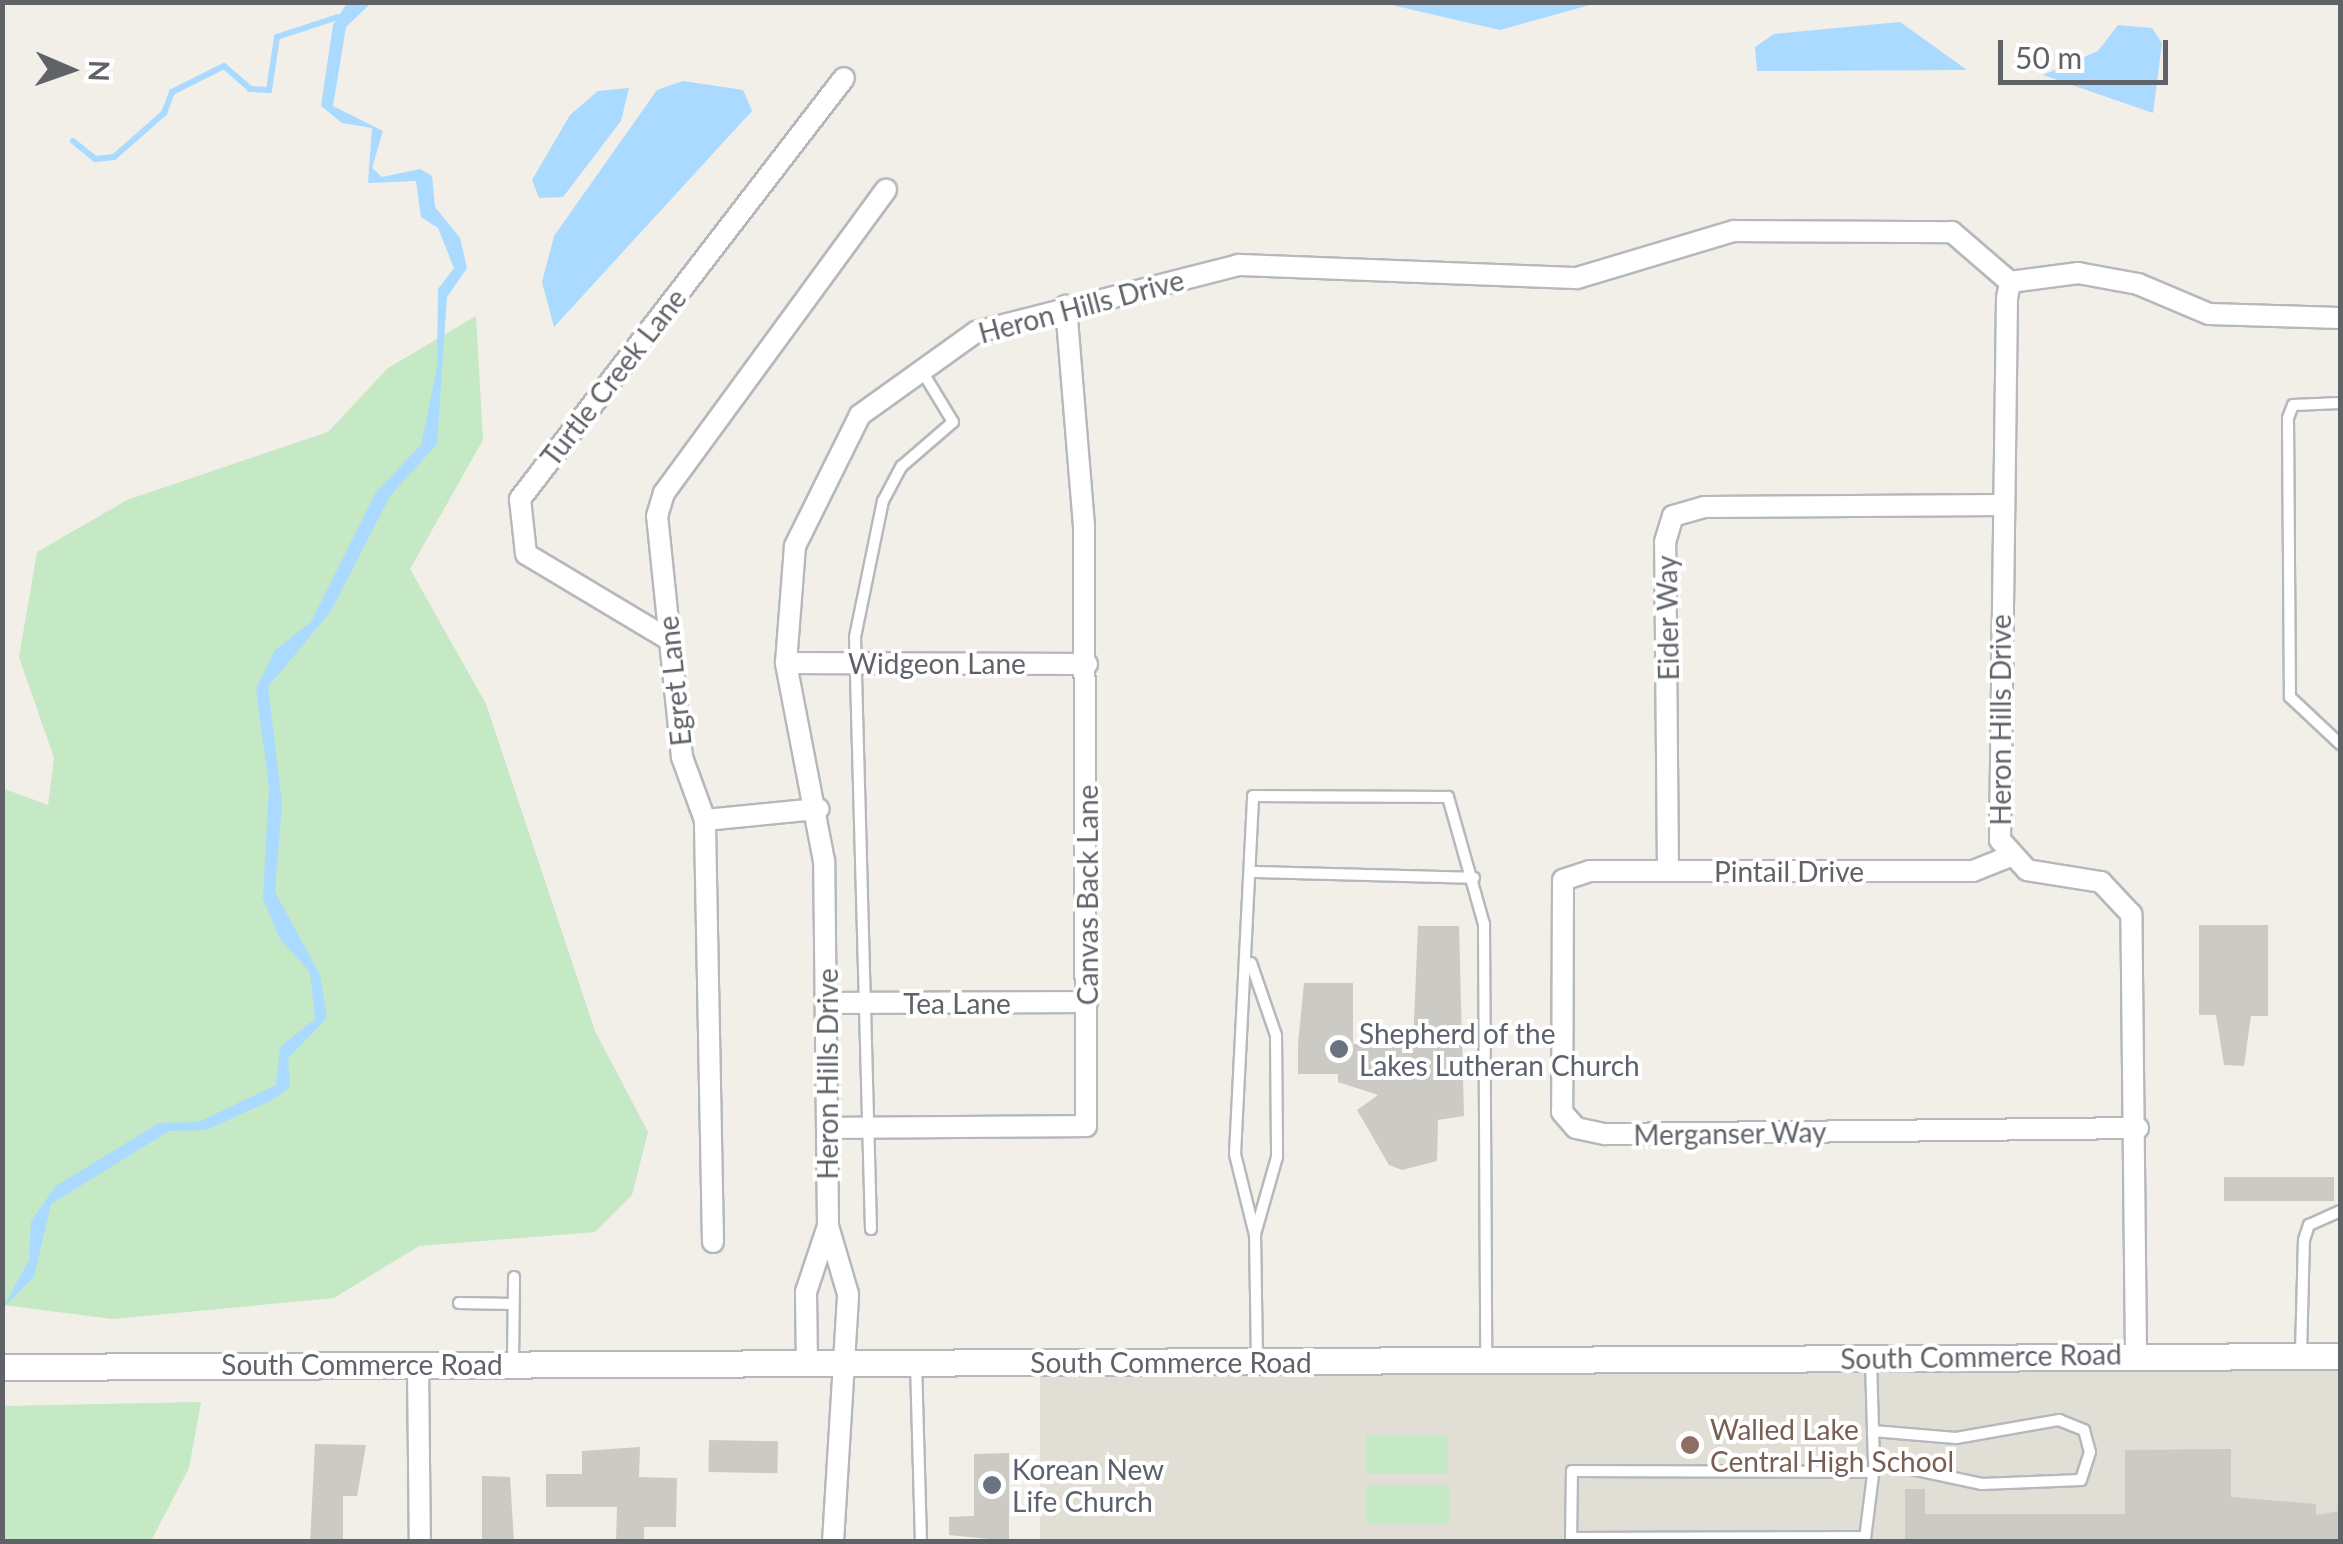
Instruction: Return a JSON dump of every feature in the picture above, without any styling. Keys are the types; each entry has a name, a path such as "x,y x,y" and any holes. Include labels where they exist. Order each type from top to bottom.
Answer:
{"street":[{"name":"Turtle Creek Lane","path":"668,640 526,554 520,498 844,78"},
{"name":"Egret Lane","path":"712,1242 705,820 682,758 657,516 664,494 886,190"},
{"name":"Heron Hills Drive","path":"834,1542 848,1294 828,1226 827,1003 818,809 786,663 794,546 822,480 860,415 918,366 976,332 1238,265 1577,278 1697,239 1772,229 1952,232 2009,290 2002,505 2000,840 2013,855 2054,882 2101,882 2131,914 2138,1128 2136,1354"},
{"path":"2009,290 2078,273 2138,284 2209,314 2340,318"},
{"name":"Canvas Back Lane","path":"871,1127 1086,1126 1087,664 1066,306"},
{"name":"Eider Way","path":"1668,871 1666,542 1673,516 1705,507 2002,505"},
{"name":"Widgeon Lane","path":"786,663 1087,664"},
{"path":"705,820 818,809"},
{"name":"Pintail Drive","path":"1563,880 1668,871 1973,871 2013,855"},
{"name":"Merganser Way","path":"1563,880 1558,1074 1562,1112 1576,1128 2138,1128"},
{"name":"Tea Lane","path":"827,1003 1087,1002"},
{"path":"827,1128 871,1127"},
{"name":"Heron Hills Drive","path":"807,1364 806,1292 828,1226"},
{"name":"South Commerce Road","path":"2,1367 2340,1356"},
{"path":"418,1364 420,1542"}],"lane":[{"path":"870,1229 858,598 883,501 902,466 953,422 918,366"},
{"path":"2340,403 2293,405 2288,418 2290,697 2340,744"},
{"path":"1257,1361 1255,1235 1235,1154 1235,1033 1250,960 1253,796 1448,797 1474,878 1484,942 1486,1360"},
{"path":"1252,872 1474,878"},
{"path":"1250,960 1276,1036 1277,1156 1255,1235"},
{"path":"2302,1356 2304,1240 2310,1224 2340,1211"},
{"path":"512,1364 514,1276"},
{"path":"459,1303 514,1304"},
{"path":"1871,1358 1873,1431 1874,1466 1864,1539 1572,1540 1572,1472 1874,1466 1982,1484 2054,1485 2081,1480 2090,1452 2084,1430 2060,1420 1956,1438 1873,1431"},
{"path":"916,1362 921,1542"}],"shaded area":[{"name":"Walled Lake Central High School","path":"1040,1349 2340,1349 2340,1541 1040,1541"}],"green space":[{"path":"476,316 483,440 410,569 486,704 595,1031 648,1132 632,1195 595,1232 419,1246 334,1298 112,1319 3,1305 2,788 48,805 54,758 19,657 37,552 127,500 328,432 388,368"},
{"path":"201,1402 189,1468 151,1541 3,1541 3,1406"},
{"path":"1366,1435 1448,1435 1448,1474 1366,1474"},
{"path":"1366,1485 1449,1485 1449,1523 1366,1523"}],"water":[{"path":"347,3 371,3 346,27 333,106 383,131 372,168 382,177 420,169 432,176 435,207 460,238 467,268 447,297 437,444 390,496 331,611 268,687 282,803 275,892 320,975 327,1018 288,1058 290,1087 272,1100 206,1130 169,1131 51,1204 34,1277 3,1308 29,1260 31,1221 56,1186 159,1123 199,1122 276,1085 280,1047 315,1019 310,972 280,939 263,899 269,786 256,689 275,650 311,622 376,492 421,445 437,368 438,289 454,268 438,228 421,217 416,181 368,183 372,128 342,123 321,106 333,25"},
{"path":"1383,3 1597,3 1500,30"},
{"path":"1900,22 1967,70 1757,71 1755,47 1774,34"},
{"path":"2118,25 2152,28 2162,43 2153,113 2043,75 2098,51"},
{"path":"683,81 743,90 752,111 554,327 542,282 554,236 657,90"},
{"path":"629,88 621,121 563,197 539,198 532,180 570,115 598,91"}],"building":[{"path":"2199,925 2268,925 2268,1016 2251,1016 2244,1066 2224,1065 2216,1015 2199,1015"},
{"name":"Shepherd of the Lakes Lutheran Church","path":"1418,926 1459,926 1464,1116 1438,1120 1437,1161 1402,1170 1389,1165 1357,1110 1378,1095 1338,1082 1338,1074 1298,1074 1298,1044 1304,983 1353,983 1353,1044 1413,1044"},
{"path":"2224,1177 2334,1177 2334,1201 2224,1201"},
{"path":"709,1440 778,1441 777,1473 708,1472"},
{"path":"315,1444 366,1445 357,1496 343,1496 343,1542 310,1542"},
{"path":"640,1447 639,1477 677,1478 676,1527 644,1527 644,1542 616,1542 617,1507 546,1507 546,1474 582,1474 582,1451"},
{"path":"2231,1449 2231,1497 2316,1504 2316,1515 2340,1511 2340,1542 1905,1542 1905,1489 1925,1489 1925,1514 2125,1514 2125,1450"},
{"name":"Korean New Life Church","path":"1009,1453 1009,1541 949,1535 949,1517 974,1516 974,1454"},
{"path":"482,1476 510,1477 514,1542 482,1542"}],"waterway":[{"path":"73,141 95,159 114,157 164,113 172,92 224,66 250,89 269,90 277,37 338,17"}],"place":[{"name":"Shepherd of the Lakes Lutheran Church","path":"1339,1049"},
{"name":"Walled Lake Central High School","path":"1690,1445"},
{"name":"Korean New Life Church","path":"992,1485"}]}
